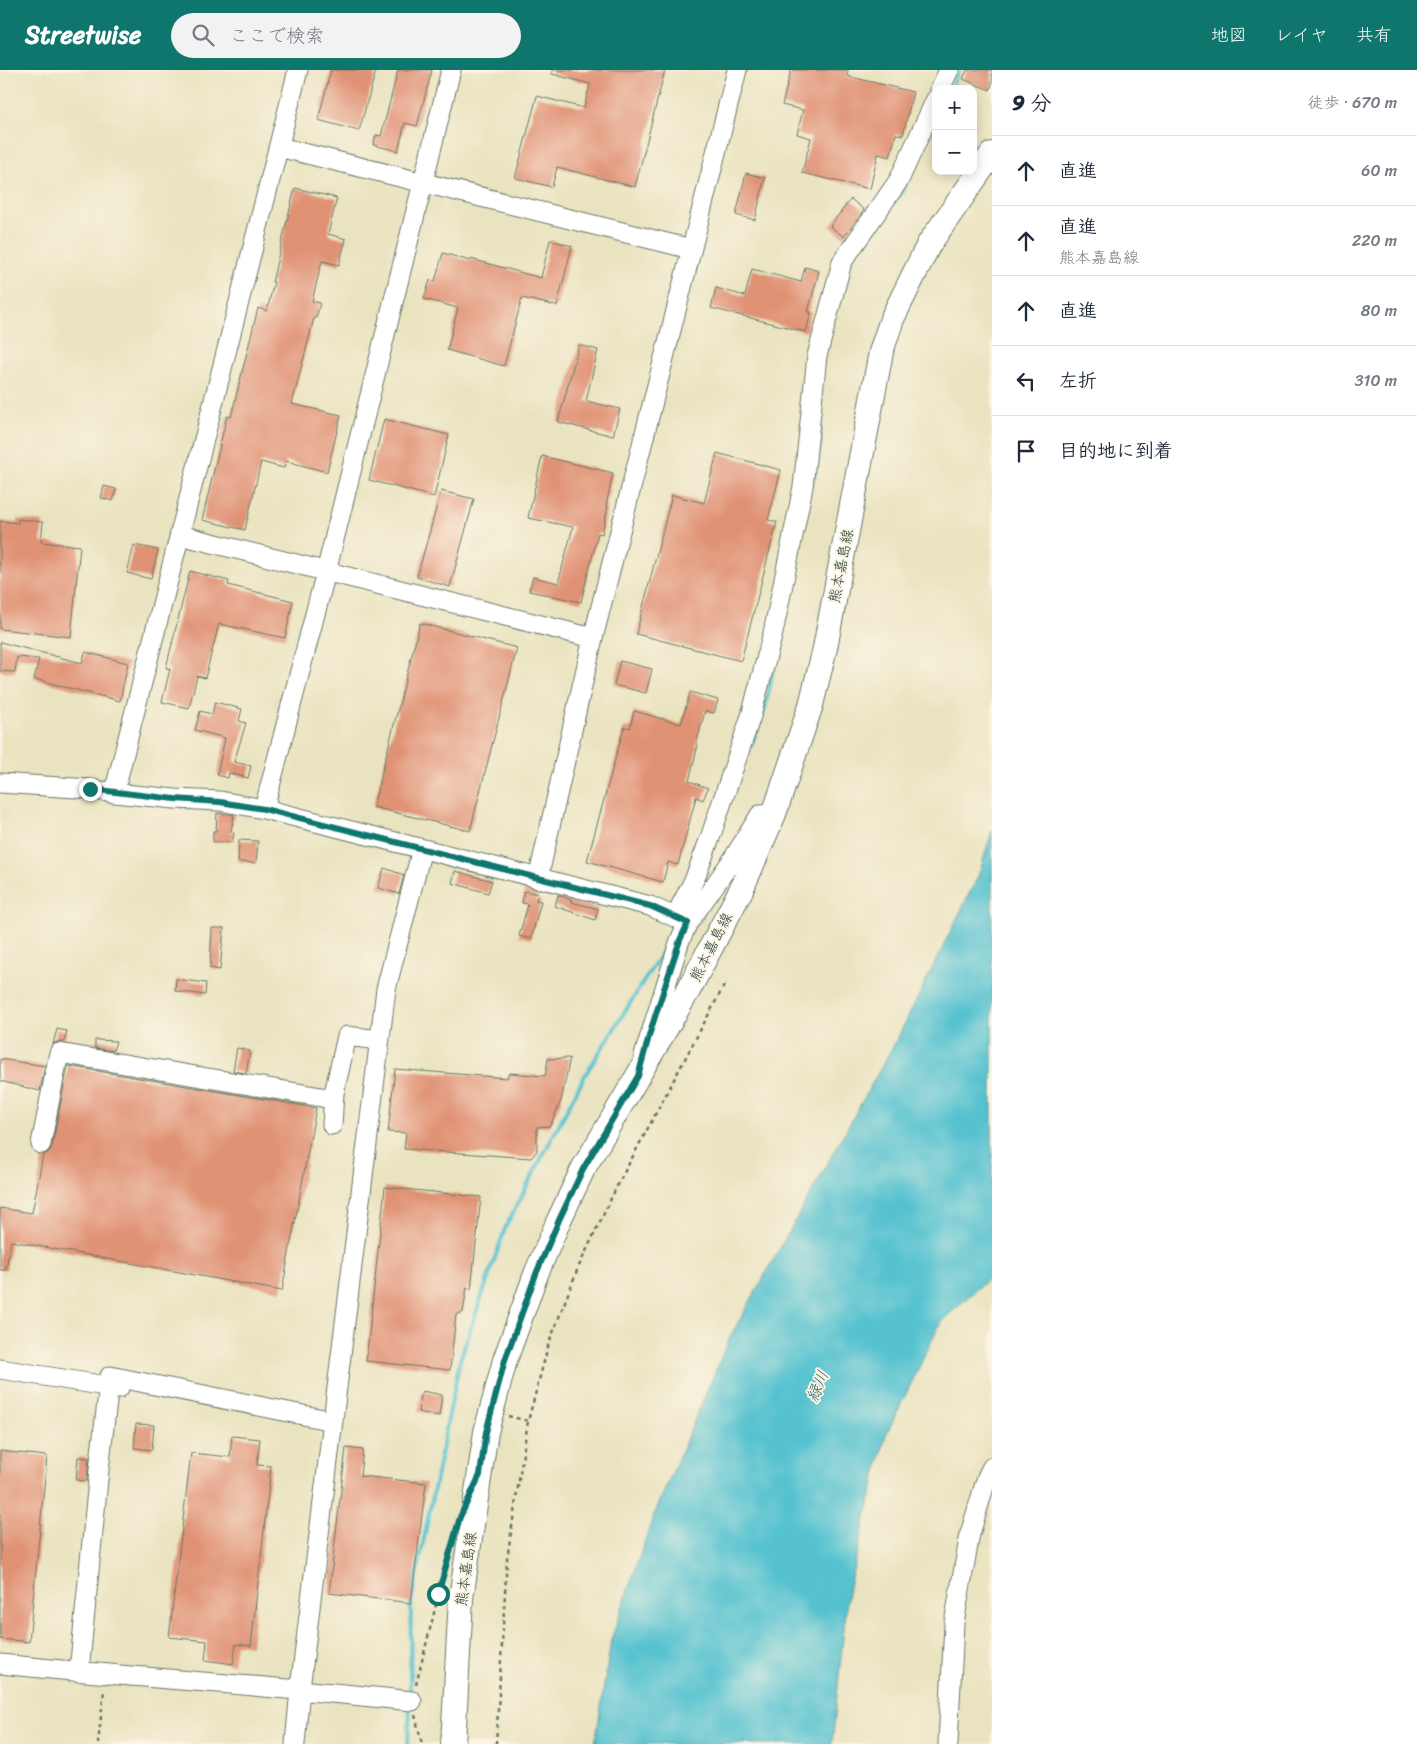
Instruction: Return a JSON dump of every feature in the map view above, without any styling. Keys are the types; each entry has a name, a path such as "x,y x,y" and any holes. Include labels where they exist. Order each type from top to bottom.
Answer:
{"main road":[{"name":"熊本嘉島線","path":"454,1744 461,1598 486,1432 505,1360 536,1274 583,1169 689,990 740,890 774,814 811,705 825,648 882,352 892,319 930,244 992,154"}],"street":[{"path":"114,793 298,70"},
{"path":"264,809 326,572 451,70"},
{"path":"538,878 593,638 737,70"},
{"path":"942,85 949,70"},
{"path":"638,1076 680,940 681,920 751,716 773,633 803,487 817,356 842,262 899,180 932,108"},
{"path":"279,146 691,249"},
{"path":"180,535 593,638"},
{"path":"0,784 90,789 114,793 220,802 264,809 650,906 681,920"},
{"path":"681,920 733,859 760,815 774,814"},
{"path":"295,1744 300,1689 386,989 422,849"},
{"path":"332,1125 334,1099 346,1036 379,1040"},
{"path":"41,1144 59,1053 334,1099"},
{"path":"0,1369 108,1387"},
{"path":"79,1672 98,1470 110,1376 333,1421"},
{"path":"948,1744 954,1623 970,1534 992,1467"},
{"path":"0,1664 300,1689 412,1701"}],"path":[{"path":"496,1744 507,1559 528,1421 549,1343 578,1268 617,1186 726,982"},
{"path":"422,1744 412,1701 446,1565"},
{"path":"98,1744 106,1674"}],"water":[{"name":"緑川","path":"992,830 992,1275 941,1322 886,1435 848,1591 832,1744 595,1744 611,1640 652,1520 729,1339 897,1039 979,874"}],"building":[{"path":"331,70 376,70 359,131 318,120"},
{"path":"398,70 432,70 417,126 405,123 398,151 373,145 376,135 381,136"},
{"path":"552,70 665,70 635,187 557,167 552,187 515,178 537,96 584,108 590,84 552,74"},
{"path":"791,70 848,70 847,76 913,92 903,135 896,134 890,157 878,154 870,189 802,173 811,138 797,134 803,110 782,105"},
{"path":"967,70 992,70 990,90 963,79"},
{"path":"746,173 765,178 755,220 736,215"},
{"path":"295,188 337,198 328,234 346,239 339,265 322,261 312,301 320,303 316,318 314,318 292,404 341,415 327,472 286,461 284,468 261,462 245,530 202,520 227,416 231,417 258,308 267,311 274,282 272,282"},
{"path":"851,199 864,210 844,237 830,226"},
{"path":"550,240 572,246 557,306 522,298 504,366 447,350 458,308 424,299 430,280 435,281 443,253 541,278"},
{"path":"805,267 819,271 808,312 811,312 806,332 711,308 716,288 745,296 752,269 801,282"},
{"path":"579,345 598,350 586,401 620,409 613,436 558,422"},
{"path":"384,419 449,435 434,497 369,480"},
{"path":"717,453 781,470 768,520 777,522 741,661 636,634 672,495 704,503"},
{"path":"542,456 613,473 602,534 598,533 581,602 529,591 533,577 558,583 573,527 528,518"},
{"path":"104,486 116,489 113,501 101,498"},
{"path":"441,491 474,499 450,587 417,577"},
{"path":"18,519 43,522 41,542 80,546 71,637 0,629 0,521 18,523"},
{"path":"134,545 158,550 151,579 127,573"},
{"path":"190,571 229,581 228,585 293,601 285,638 219,624 205,678 197,676 189,708 162,702 170,669 166,668"},
{"path":"420,623 517,648 470,831 373,807"},
{"path":"0,642 82,663 85,652 128,663 120,701 34,679 39,659 17,657 15,672 0,671"},
{"path":"620,661 652,669 646,693 614,685"},
{"path":"690,692 718,700 714,713 705,711 689,781 708,788 703,800 696,797 678,865 668,862 663,882 587,861 624,727 630,728 634,711 681,724"},
{"path":"215,702 242,709 239,721 246,723 234,762 251,766 248,778 229,773 228,778 217,775 225,738 195,730 200,711 212,714"},
{"path":"217,813 234,815 231,832 234,833 232,842 213,842 213,831 216,831"},
{"path":"239,840 258,841 256,863 238,862"},
{"path":"384,868 404,875 399,894 378,888"},
{"path":"455,871 492,881 488,893 452,883"},
{"path":"524,891 538,894 536,900 541,901 531,939 519,936 528,904 522,903"},
{"path":"558,895 572,900 571,902 598,909 595,920 555,906"},
{"path":"212,928 224,928 220,970 210,968"},
{"path":"176,979 206,983 205,995 175,991"},
{"path":"57,1029 67,1031 64,1042 53,1044"},
{"path":"95,1040 116,1041 113,1051 95,1048"},
{"path":"237,1048 250,1051 246,1073 233,1071"},
{"path":"570,1058 561,1101 550,1126 537,1127 537,1151 531,1158 404,1149 406,1133 388,1132 395,1069 507,1078 509,1073 545,1076 548,1059"},
{"path":"0,1059 45,1066 40,1091 0,1081"},
{"path":"68,1066 316,1108 282,1291 11,1241 6,1270 0,1270 0,1208 32,1213 43,1155 49,1152 52,1146"},
{"path":"385,1187 481,1197 471,1290 467,1287 463,1312 456,1315 450,1370 366,1361"},
{"path":"422,1391 442,1395 439,1416 418,1412"},
{"path":"136,1424 154,1425 152,1450 134,1448"},
{"path":"232,1436 260,1439 257,1465 271,1466 251,1646 236,1644 233,1664 205,1660 207,1641 169,1637 191,1453 230,1457"},
{"path":"346,1448 363,1450 360,1476 426,1483 411,1603 329,1593"},
{"path":"0,1451 47,1456 29,1642 0,1639"},
{"path":"78,1457 89,1458 87,1481 76,1480"}],"waterway":[{"path":"953,85 959,70"},
{"path":"895,201 903,192 906,184"},
{"path":"812,483 821,442 820,414"},
{"path":"751,746 765,708 776,656"},
{"path":"410,1695 411,1603 460,1360 506,1226 584,1077 672,936"},
{"path":"408,1744 410,1707"}],"route":[{"path":"90,789 114,793 220,802 264,809 650,906 688,923 680,940 638,1076 583,1169 536,1274 517,1324 505,1360 486,1432 480,1475 460,1517 438,1594"}]}
